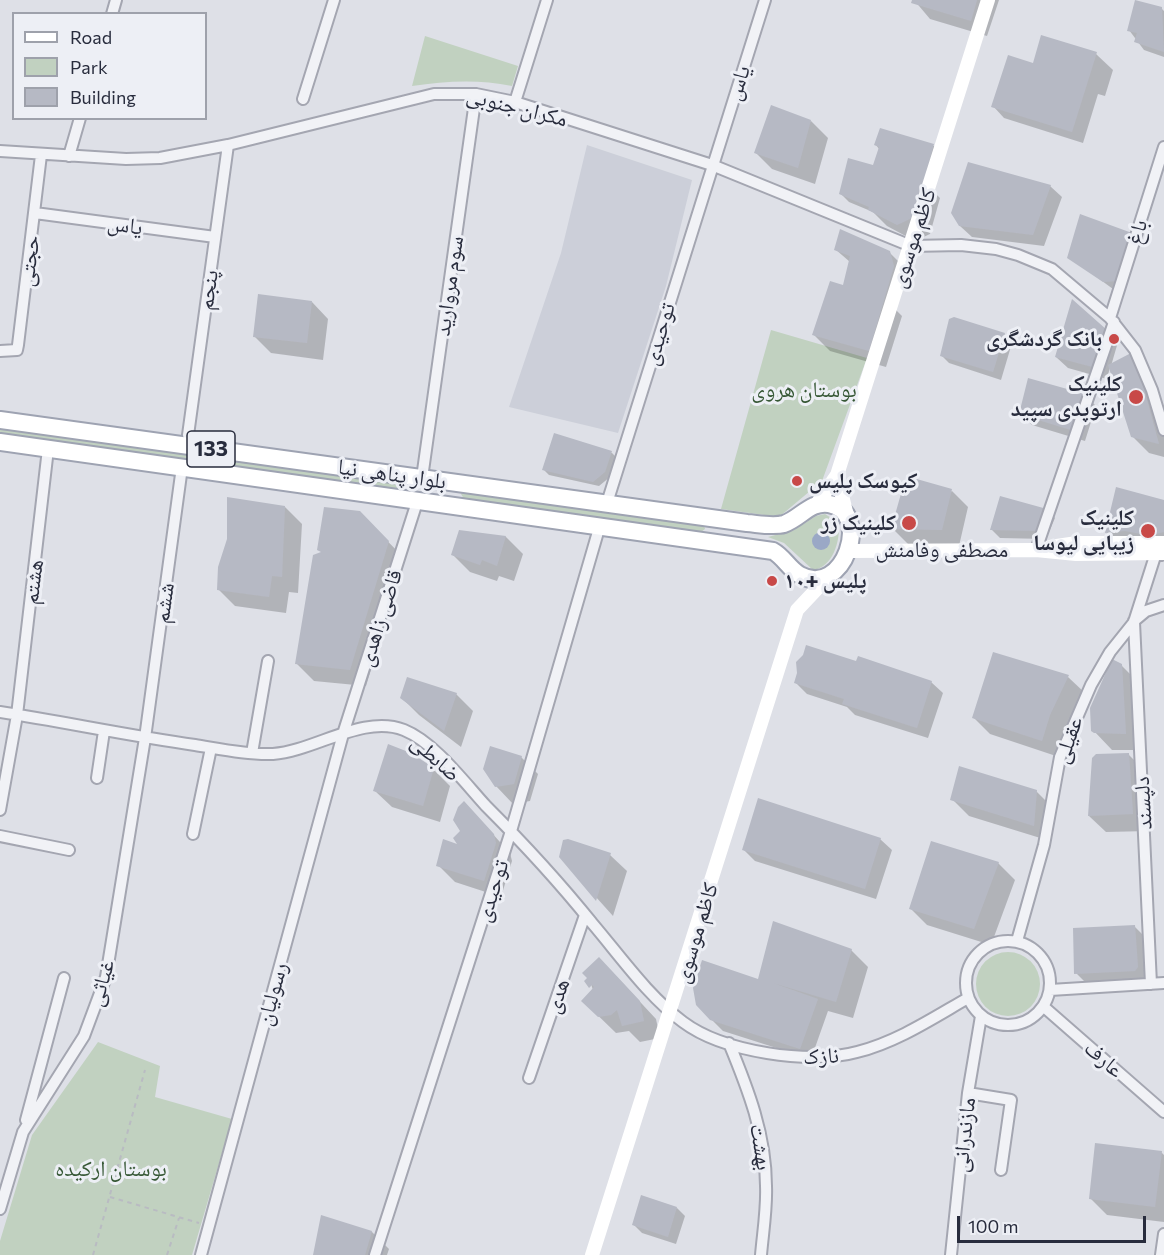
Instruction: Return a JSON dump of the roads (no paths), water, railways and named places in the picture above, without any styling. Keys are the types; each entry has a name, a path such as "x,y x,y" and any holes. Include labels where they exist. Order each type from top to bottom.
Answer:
{"main road":[{"name":"کاظم موسوی","path":"817,504 837,474 988,0"},
{"name":"بلوار پناهی نیا","path":"0,420 747,523 783,524 817,504"},
{"name":"بلوار پناهی نیا","path":"0,442 773,551 801,576 815,579 829,576"},
{"path":"829,576 841,564 852,536 837,474"},
{"path":"417,502 422,478"},
{"path":"817,504 831,504 841,510 848,520"},
{"name":"مصطفی وفامنش","path":"848,551 1036,550 1076,555 1162,551"},
{"name":"کاظم موسوی","path":"592,1255 797,610 829,576"}],"street":[{"path":"303,99 334,0"},
{"path":"515,102 547,0"},
{"name":"یاس","path":"712,165 765,0"},
{"name":"مکران جنوبی","path":"0,152 146,159 178,156 418,96 455,92 476,94 515,102 712,165 911,246"},
{"name":"سوم مروارید","path":"422,478 476,94"},
{"path":"69,156 79,120"},
{"name":"پنجم","path":"188,435 228,145"},
{"name":"باغ","path":"1036,550 1112,320 1164,147"},
{"name":"حجتی","path":"0,351 17,350 41,155"},
{"name":"توحیدی","path":"607,503 712,165"},
{"name":"یاس","path":"35,213 215,237"},
{"path":"911,246 978,246 1018,255 1052,269 1112,320 1134,350 1152,390 1164,430"},
{"path":"1152,390 1164,393"},
{"name":"هشتم","path":"0,810 17,715 48,449"},
{"name":"ششم","path":"146,738 182,467"},
{"name":"قاضی زاهدی","path":"343,734 417,502"},
{"name":"توحیدی","path":"375,1255 511,831 600,525"},
{"name":"عقیلی","path":"1017,941 1044,845 1063,749 1091,685 1110,652 1134,622 1162,551"},
{"path":"1134,622 1146,611 1164,605"},
{"name":"دلپسند","path":"1134,622 1152,984"},
{"path":"252,753 268,661"},
{"name":"ضابطی","path":"0,712 146,738 270,754 305,749 343,734 381,725 405,730 418,737 511,831 648,989 671,1012"},
{"path":"97,778 104,731"},
{"name":"رسولیان","path":"201,1255 343,734"},
{"name":"غیاثی","path":"0,1209 23,1132 84,1036 106,976 146,738"},
{"path":"193,834 211,748"},
{"path":"0,836 69,850"},
{"name":"هدی","path":"529,1078 585,915"},
{"path":"1017,941 1029,946 1047,964 1050,990 1044,1007 1028,1021 1007,1026 993,1023 981,1016 968,998 966,976 979,952 997,943 1017,941"},
{"path":"23,1132 64,978"},
{"path":"1050,990 1164,983"},
{"name":"نازک","path":"671,1012 694,1029 729,1043 801,1058 840,1057 891,1040 968,998"},
{"name":"عارف","path":"1044,1007 1164,1112"},
{"name":"مازندرانی","path":"951,1255 968,1093 981,1016"},
{"name":"بهشت","path":"729,1043 750,1094 763,1146 766,1188 761,1255"},
{"path":"968,1093 1011,1100 1001,1170"},
{"path":"1161,1255 1164,1234"}],"water":[{"path":"821,532 827,535 830,541 827,547 821,550 815,547 812,541 815,535"}],"place":[{"name":"بانک گردشگری","path":"1114,339"},
{"name":"کلینیک ارتوپدی سپید","path":"1136,397"},
{"name":"کیوسک پلیس","path":"797,481"},
{"name":"کلینیک زر","path":"909,523"},
{"name":"کلینیک زیبایی لیوسا","path":"1148,531"},
{"name":"پلیس +۱۰","path":"772,581"}],"park label":[{"name":"بوستان هروی","path":"804,390"},
{"name":"بوستان ارکیده","path":"111,1169"}]}
